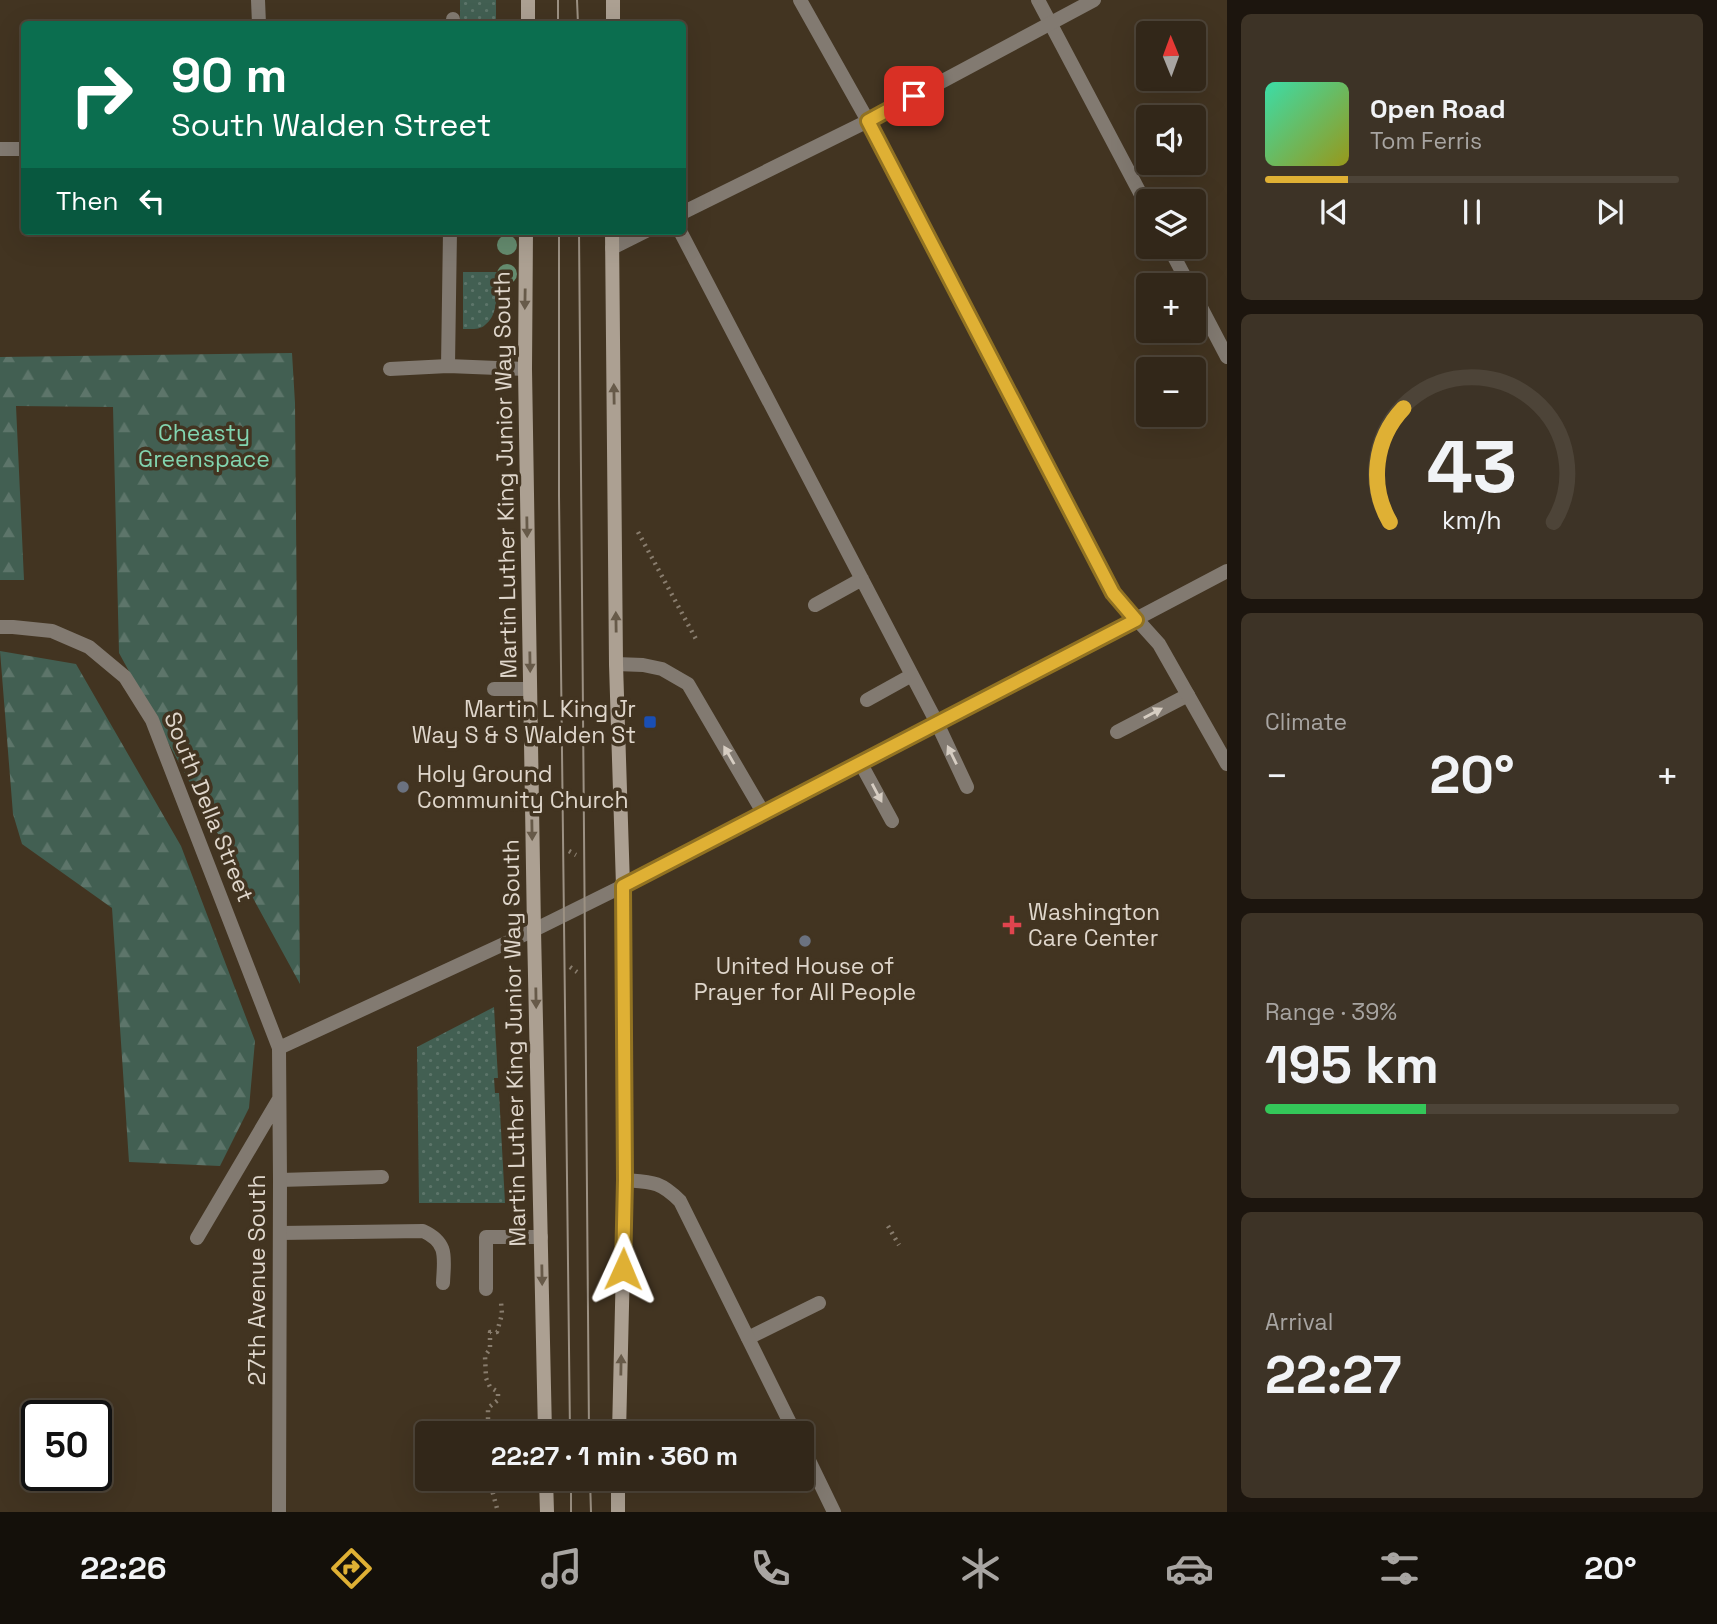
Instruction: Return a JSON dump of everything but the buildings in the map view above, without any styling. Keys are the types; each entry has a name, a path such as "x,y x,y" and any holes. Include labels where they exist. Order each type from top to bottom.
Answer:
{"main road":[{"path":"528,0 528,21"},
{"path":"613,0 613,21"},
{"name":"Martin Luther King Junior Way South","path":"526,235 525,369 530,688 545,1421"},
{"path":"612,235 625,1180 619,1421"},
{"path":"546,1491 547,1512"},
{"path":"618,1491 618,1512"}],"street":[{"path":"258,0 259,21"},
{"path":"800,0 868,121 1113,593 1158,644 1227,764"},
{"path":"1038,0 1138,189"},
{"path":"686,211 868,121 1094,0"},
{"path":"1,149 21,149"},
{"path":"448,366 450,235"},
{"path":"612,248 638,235"},
{"path":"682,235 937,723 967,787"},
{"path":"1206,317 1227,357"},
{"path":"390,369 448,366 525,369"},
{"path":"279,1048 623,886 1227,571"},
{"path":"815,605 862,579"},
{"name":"South Della Street","path":"0,628 52,631 89,647 125,677 152,720 279,1048"},
{"path":"616,664 662,668 688,684 764,814"},
{"path":"867,700 912,675"},
{"path":"494,689 530,688"},
{"path":"1117,732 1188,695"},
{"path":"861,764 892,821"},
{"name":"27th Avenue South","path":"279,1048 279,1512"},
{"path":"197,1238 280,1098"},
{"path":"280,1180 382,1177"},
{"path":"625,1180 652,1182 667,1188 680,1200 789,1421"},
{"path":"280,1233 423,1231 442,1245 443,1283"},
{"path":"486,1289 486,1237 541,1237"},
{"path":"748,1338 819,1303"},
{"path":"814,1470 835,1512"}],"path":[{"path":"638,532 697,640"},
{"path":"569,850 576,855"},
{"path":"570,967 577,972"},
{"path":"888,1226 899,1245"},
{"path":"486,1289 500,1290 502,1314 497,1332 490,1332 490,1349 485,1356 486,1378 490,1387 498,1392 498,1400 488,1408 488,1421"},
{"path":"492,1491 498,1512"}],"green space":[{"path":"460,0 496,0 496,21 460,21"},
{"path":"463,272 497,272 495,308 490,320 480,328 463,329"},
{"name":"Cheasty Greenspace","path":"292,353 295,403 300,984 119,653 113,407 16,406 24,580 0,580 0,357"},
{"path":"0,651 76,664 181,846 255,1041 249,1108 220,1166 129,1162 112,908 22,844 13,814"},
{"path":"494,1007 498,1078 494,1078 495,1093 499,1093 505,1203 419,1203 417,1047"}],"tram line":[{"path":"558,0 558,21"},
{"path":"577,0 578,21"},
{"path":"559,235 559,496 570,1421"},
{"path":"579,235 589,1421"},
{"path":"571,1491 571,1512"},
{"path":"590,1491 591,1512"}],"place":[{"name":"Martin L King Jr Way S & S Walden St","path":"650,722"},
{"name":"Holy Ground Community Church","path":"403,787"},
{"name":"Washington Care Center","path":"1012,925"},
{"name":"United House of Prayer for All People","path":"805,941"}],"route":[{"path":"623,1269 623,886 1136,620 1113,593 868,121 914,96"}]}
